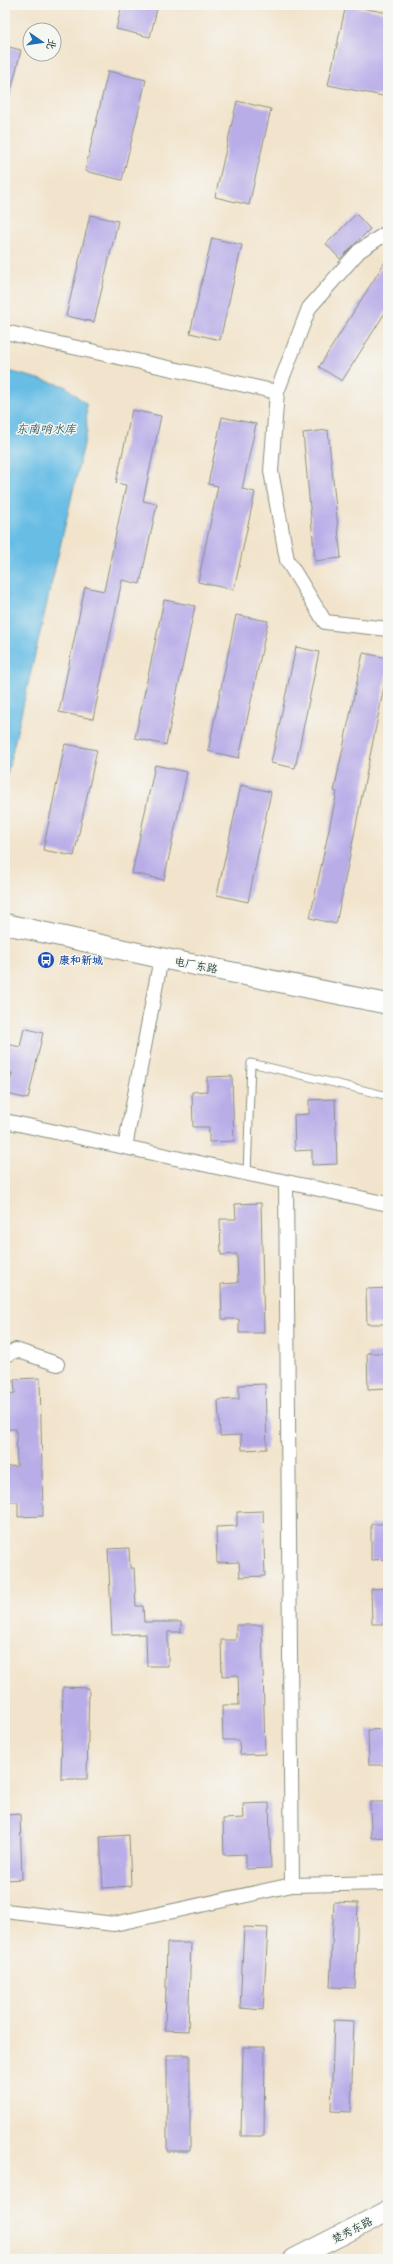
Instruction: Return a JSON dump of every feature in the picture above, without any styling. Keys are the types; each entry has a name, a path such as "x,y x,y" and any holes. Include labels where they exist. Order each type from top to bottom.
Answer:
{"street":[{"path":"388,232 359,251 309,308 278,392 271,471 287,560 324,622 388,628"},
{"path":"5,332 278,392"},
{"name":"电厂东路","path":"5,924 161,958 388,1004"},
{"path":"125,1147 161,958"},
{"path":"5,1121 388,1204"},
{"path":"286,1182 292,1885"},
{"path":"5,1356 16,1350 57,1364"},
{"path":"5,1911 114,1924 292,1885 388,1883"},
{"name":"楚秀东路","path":"294,2259 388,2211"}],"lane":[{"path":"247,1174 251,1063 388,1096"}],"water":[{"name":"东南哨水库","path":"5,370 65,386 86,404 87,431 5,783"}],"building":[{"path":"122,5 158,5 150,37 116,29"},
{"path":"346,5 388,13 388,97 328,85"},
{"path":"5,46 21,50 10,95 5,95"},
{"path":"108,71 146,80 122,180 85,171"},
{"path":"237,101 271,109 249,205 215,197"},
{"path":"356,214 370,229 340,259 326,244"},
{"path":"90,215 118,221 94,322 66,316"},
{"path":"212,238 242,245 220,340 190,333"},
{"path":"388,257 388,308 342,381 319,367"},
{"path":"132,410 161,416 143,501 157,504 140,584 122,580 93,719 59,712 85,587 104,591 126,485 116,483"},
{"path":"222,417 256,424 242,489 255,492 234,590 198,582 218,486 208,484"},
{"path":"328,430 341,558 315,561 303,433"},
{"path":"164,600 195,606 166,745 135,738"},
{"path":"236,615 268,621 239,758 208,751"},
{"path":"296,647 319,652 295,768 271,763"},
{"path":"363,653 388,658 388,667 336,924 310,918 337,792 334,791"},
{"path":"65,744 97,750 74,856 43,850"},
{"path":"155,765 187,772 164,880 132,873"},
{"path":"241,785 271,792 248,902 217,895"},
{"path":"24,1028 43,1033 28,1099 7,1094 12,1073 5,1072 7,1044 20,1047"},
{"path":"232,1076 234,1141 209,1142 209,1127 193,1127 192,1092 207,1091 207,1077"},
{"path":"335,1099 337,1164 312,1165 312,1150 295,1151 294,1115 309,1114 309,1100"},
{"path":"261,1203 264,1333 239,1333 239,1319 222,1319 221,1284 238,1283 237,1254 221,1255 220,1219 236,1219 235,1204"},
{"path":"388,1288 388,1324 367,1324 366,1289"},
{"path":"367,1353 388,1353 388,1388 368,1389"},
{"path":"40,1378 43,1516 18,1517 18,1502 5,1502 5,1467 17,1466 16,1429 5,1429 5,1394 15,1393 14,1379"},
{"path":"265,1384 267,1449 242,1450 241,1435 220,1436 218,1400 239,1399 239,1385"},
{"path":"263,1511 265,1576 240,1577 239,1562 217,1563 216,1527 237,1526 237,1512"},
{"path":"371,1524 388,1524 388,1559 371,1560"},
{"path":"129,1548 130,1568 134,1568 136,1606 143,1606 144,1622 181,1622 181,1632 168,1632 168,1666 147,1666 146,1634 112,1635 108,1549"},
{"path":"388,1588 388,1624 372,1624 371,1589"},
{"path":"236,1625 262,1625 265,1754 240,1755 239,1740 223,1740 222,1705 239,1705 238,1675 222,1676 221,1640 236,1640"},
{"path":"63,1687 89,1688 87,1779 61,1779"},
{"path":"388,1729 388,1765 369,1765 368,1730"},
{"path":"370,1802 388,1802 388,1837 371,1838"},
{"path":"269,1803 271,1868 246,1869 246,1854 224,1855 223,1819 244,1818 243,1804"},
{"path":"20,1814 22,1879 5,1880 5,1815"},
{"path":"129,1835 131,1886 103,1888 100,1837"},
{"path":"334,1902 358,1903 355,1988 330,1987"},
{"path":"244,1927 268,1928 263,2010 240,2008"},
{"path":"167,1943 191,1943 188,2031 165,2030"},
{"path":"334,2020 354,2021 351,2112 331,2111"},
{"path":"243,2047 265,2047 264,2136 241,2136"},
{"path":"167,2055 190,2055 190,2151 167,2151"}],"place":[{"name":"康和新城","path":"46,960"}]}
